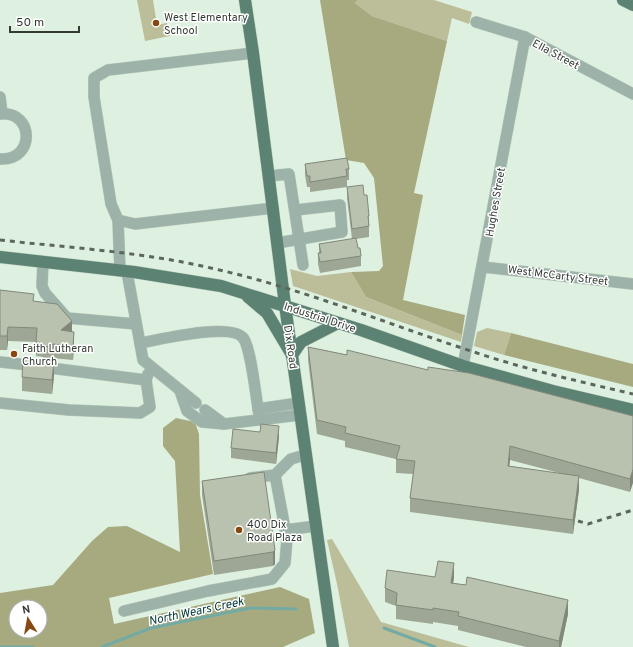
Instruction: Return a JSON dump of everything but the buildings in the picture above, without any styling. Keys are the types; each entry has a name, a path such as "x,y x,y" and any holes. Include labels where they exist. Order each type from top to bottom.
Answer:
{"main road":[{"name":"Dix Road","path":"245,0 305,455 333,647"},
{"path":"623,0 633,5"},
{"name":"Industrial Drive","path":"0,257 124,271 221,286 338,323 463,366 553,391 633,410"},
{"path":"244,293 267,313 292,355 301,342 338,323"}],"street":[{"name":"Ella Street","path":"476,22 525,37 633,94"},
{"name":"Hughes Street","path":"463,366 483,267 525,37"},
{"path":"224,424 200,407 143,360 124,271 118,220 110,204 94,97 94,78 108,70 253,53"},
{"path":"0,96 1,113 9,114 21,121 27,134 26,142 19,154 13,158 0,159"},
{"path":"269,176 289,174 296,210 303,265"},
{"path":"277,243 342,232 340,205 296,210"},
{"path":"118,220 135,224 273,208"},
{"path":"43,262 42,286 45,293 66,318 136,324"},
{"name":"West McCarty Street","path":"483,267 633,284"},
{"path":"140,343 220,330 237,333 243,337 248,349 259,414"},
{"path":"0,362 146,380"},
{"path":"0,403 69,410 140,413 150,408 146,380 150,366"},
{"path":"180,391 187,411 202,422 224,424 259,414 299,409"},
{"path":"239,479 275,475 291,459 305,455"},
{"path":"124,611 208,590 272,579 285,563 286,539 275,475"},
{"path":"285,530 316,526"}],"green space":[{"path":"137,0 153,0 157,25 167,23 170,36 145,41"},
{"path":"320,0 358,0 355,3 372,16 447,41 414,193 423,195 403,300 465,315 462,335 366,297 351,272 379,271 383,266 374,178 364,163 346,160"},
{"path":"358,0 434,0 472,12 469,24 452,18 447,41 372,16 355,3"},
{"path":"290,269 317,276 351,272 366,297 462,335 461,342 293,286"},
{"path":"487,328 511,333 504,355 474,346 477,332"},
{"path":"511,333 633,364 633,387 504,355"},
{"path":"176,418 195,422 199,434 200,495 213,574 109,598 114,624 280,587 309,599 315,633 283,647 0,647 0,593 53,585 92,541 108,527 127,526 180,552 175,461 163,446 163,428"},
{"path":"332,539 381,622 469,647 349,647 327,540"}],"waterway":[{"name":"North Wears Creek","path":"102,647 151,628 250,608 296,609"},
{"name":"North Wears Creek","path":"384,628 435,647"},
{"name":"North Wears Creek","path":"0,647 33,647"}],"railway":[{"path":"0,240 135,254 215,269 310,296 486,356 570,379 633,394"},
{"path":"578,521 588,524 633,510"}],"place":[{"name":"West Elementary School","path":"156,23"},
{"name":"Faith Lutheran Church","path":"14,354"},
{"name":"400 Dix Road Plaza","path":"239,530"}]}
